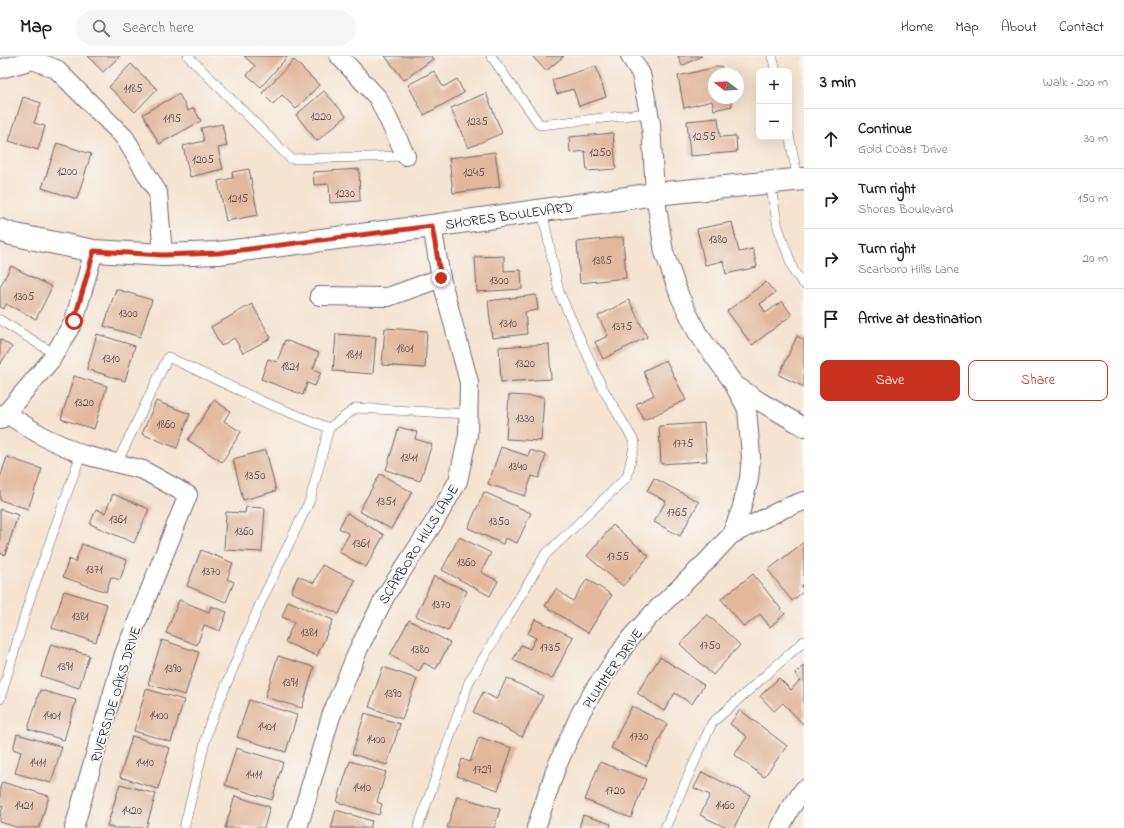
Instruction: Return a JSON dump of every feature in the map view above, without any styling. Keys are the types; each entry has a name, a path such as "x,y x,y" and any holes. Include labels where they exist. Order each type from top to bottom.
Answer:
{"street":[{"path":"339,56 378,98 406,156"},
{"path":"630,56 641,74 651,123 655,194 664,252 680,297 697,332 734,384 759,401 804,427"},
{"path":"0,69 33,60 56,69 125,138 158,193 163,255"},
{"name":"SHORES BOULEVARD","path":"0,230 11,234 94,251 163,255 218,253 432,226 655,194 801,179"},
{"name":"SCARBORO HILLS LANE","path":"298,828 331,716 359,648 386,595 435,521 458,481 468,435 469,382 441,278 432,226"},
{"path":"94,251 74,321 51,360 2,417 81,454 117,463"},
{"path":"319,296 388,297 441,278"},
{"name":"PLUMMER DRIVE","path":"731,535 741,510 749,479 751,456 747,409 734,384"},
{"name":"RIVERSIDE OAKS DRIVE","path":"74,828 124,654 188,495 143,470 117,463"},
{"name":"PLUMMER DRIVE","path":"536,828 556,768 581,712 596,687 631,637 731,535 785,508 804,501"},
{"path":"780,828 790,809 804,790"}],"lane":[{"path":"188,56 291,159 406,156"},
{"path":"491,56 540,125 649,113"},
{"path":"772,56 775,68"},
{"path":"790,140 801,179"},
{"path":"770,183 778,227 794,272 804,284"},
{"path":"418,828 469,682 545,555 627,477 635,443 602,387 559,292 542,210"},
{"path":"0,320 55,354"},
{"path":"117,463 168,357 266,403 329,428"},
{"path":"184,828 209,726 260,604 310,500 329,428 356,408 468,414"},
{"path":"0,699 30,598 81,454"},
{"path":"665,828 712,723 804,641"}],"building":[{"path":"88,56 120,56 103,72"},
{"path":"244,56 288,56 261,87 247,75 255,66"},
{"path":"385,56 431,56 433,59 404,80"},
{"path":"532,56 564,56 546,71"},
{"path":"678,56 702,56 682,66"},
{"path":"294,60 319,85 296,109 282,95 273,104 262,93"},
{"path":"131,64 157,89 135,112 109,87"},
{"path":"596,66 606,97 579,106 573,89 557,94 552,80"},
{"path":"708,69 708,102 684,108 678,76"},
{"path":"434,71 443,87 457,79 464,93 424,115 408,85"},
{"path":"324,91 346,116 317,141 296,115"},
{"path":"486,93 502,133 468,148 451,108"},
{"path":"179,94 188,111 194,108 201,121 159,144 143,114"},
{"path":"23,97 41,103 34,123 45,126 38,150 9,141"},
{"path":"713,104 732,104 732,106 714,110"},
{"path":"718,118 720,137 736,136 737,152 690,156 687,121"},
{"path":"222,124 227,146 218,148 223,169 190,177 183,146 204,141 201,128"},
{"path":"613,133 616,169 587,171 585,151 570,153 569,137"},
{"path":"57,143 91,154 77,199 42,188"},
{"path":"495,152 500,187 453,193 449,158"},
{"path":"249,169 258,215 226,221 218,181 233,178 232,172"},
{"path":"359,169 360,201 330,203 329,184 314,185 313,172"},
{"path":"732,222 739,252 753,249 757,267 726,274 723,261 705,265 697,229"},
{"path":"623,237 626,278 580,283 577,242"},
{"path":"504,256 504,271 521,270 522,289 477,292 475,257"},
{"path":"11,266 52,287 36,319 6,304 4,309 0,307 0,287"},
{"path":"766,282 775,293 760,304 766,313 782,301 792,315 752,345 727,311"},
{"path":"116,289 152,300 140,337 104,326"},
{"path":"536,295 538,310 525,312 527,334 492,338 488,301"},
{"path":"629,300 647,337 603,359 595,342 608,336 598,316"},
{"path":"252,304 271,338 243,353 234,338 221,346 211,327"},
{"path":"385,328 427,331 425,368 382,365"},
{"path":"97,334 135,346 125,381 87,369"},
{"path":"336,334 376,337 373,374 333,371"},
{"path":"797,336 804,340 804,387 779,375"},
{"path":"0,339 12,347 0,364"},
{"path":"285,340 319,353 313,369 321,372 315,386 307,383 303,395 261,379 268,359 277,362"},
{"path":"549,344 551,379 501,382 499,347"},
{"path":"666,360 686,400 644,420 636,404 654,395 643,371"},
{"path":"74,376 107,386 94,429 61,419"},
{"path":"509,395 544,397 541,441 506,439"},
{"path":"214,400 230,411 224,421 241,432 222,462 188,440"},
{"path":"156,401 190,414 177,448 142,434"},
{"path":"704,423 707,461 661,464 659,426"},
{"path":"399,427 417,432 415,439 432,444 420,481 386,470"},
{"path":"501,447 528,456 530,450 546,455 539,478 532,476 525,496 488,484"},
{"path":"266,450 276,491 243,500 233,459"},
{"path":"7,457 42,469 28,509 0,500 0,478"},
{"path":"380,474 412,492 391,529 359,511"},
{"path":"654,478 699,502 680,536 654,522 666,501 647,491"},
{"path":"484,492 531,513 517,543 505,538 503,544 468,528"},
{"path":"113,494 149,509 134,543 90,524 96,509 105,513"},
{"path":"246,507 265,508 262,552 224,550 226,512 245,513"},
{"path":"0,509 18,515 5,555 0,553"},
{"path":"347,513 384,535 366,567 339,552 349,534 339,528"},
{"path":"613,525 649,556 623,586 587,556"},
{"path":"459,537 491,553 481,572 498,581 490,596 442,570"},
{"path":"804,542 804,584 801,586 804,591 792,601 768,570"},
{"path":"82,544 127,560 120,580 111,577 106,592 63,577 69,559 75,562"},
{"path":"201,550 233,563 227,579 234,582 226,602 187,586"},
{"path":"322,565 355,580 339,614 291,592 298,576 314,583"},
{"path":"753,574 785,614 770,627 760,614 744,627 721,599"},
{"path":"434,576 467,591 448,631 416,616"},
{"path":"587,579 612,595 588,633 545,606 556,589 573,601"},
{"path":"64,591 107,604 96,642 52,628"},
{"path":"179,600 209,612 211,606 227,612 220,631 204,625 197,645 166,633"},
{"path":"288,601 333,620 317,656 285,642 294,622 282,617"},
{"path":"707,614 740,645 713,675 680,644"},
{"path":"535,619 573,637 552,679 513,660 521,645 530,649 536,638 528,634"},
{"path":"409,620 450,643 436,669 424,663 419,671 390,655"},
{"path":"162,640 199,652 185,695 148,684"},
{"path":"51,644 89,655 79,688 41,676"},
{"path":"278,656 314,667 302,708 265,697"},
{"path":"660,657 704,685 692,704 675,693 664,711 637,693"},
{"path":"803,666 804,725 783,703 774,711 760,696 779,678 791,690 800,680 795,674"},
{"path":"383,667 417,679 402,719 369,707"},
{"path":"507,678 543,696 522,737 473,712 483,692 496,699"},
{"path":"146,689 184,700 171,742 134,731"},
{"path":"40,690 76,700 64,740 28,729"},
{"path":"249,700 297,715 286,752 237,737"},
{"path":"632,706 667,724 646,766 611,748"},
{"path":"740,710 787,746 764,777 734,754 747,737 730,724"},
{"path":"365,713 400,724 387,765 352,754"},
{"path":"17,734 62,747 51,783 15,773 21,752 13,749"},
{"path":"132,736 170,748 158,789 120,777"},
{"path":"479,737 512,748 498,790 457,776 462,759 470,762"},
{"path":"236,748 283,762 272,800 225,785"},
{"path":"350,761 386,772 377,802 382,804 379,815 337,802"},
{"path":"600,762 646,779 631,818 585,800"},
{"path":"702,772 750,795 734,828 727,828 700,815 710,795 694,788"},
{"path":"2,782 49,796 39,828 19,828 0,822 3,806 0,805 0,787"},
{"path":"120,784 156,794 146,828 114,828 107,826"},
{"path":"235,796 270,807 264,828 225,828"},
{"path":"457,796 500,809 494,828 447,828"},
{"path":"336,810 372,821 370,828 331,828"},
{"path":"583,815 611,824 610,828 579,828"}],"route":[{"path":"74,321 94,251 163,255 218,253 432,226 441,278"}]}
